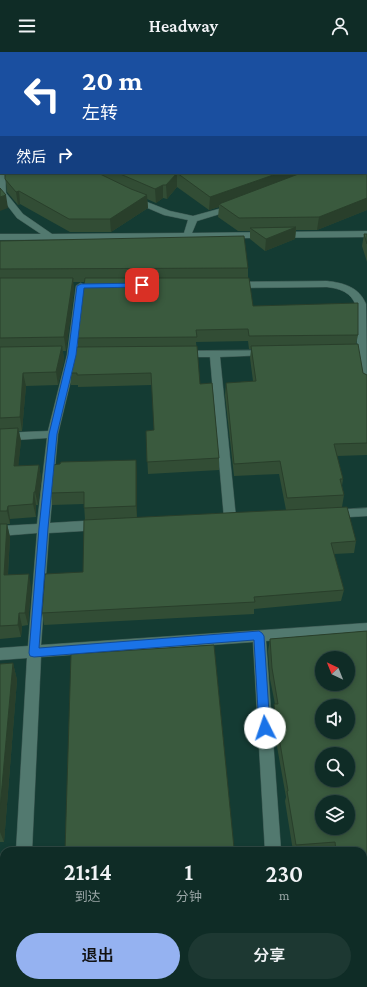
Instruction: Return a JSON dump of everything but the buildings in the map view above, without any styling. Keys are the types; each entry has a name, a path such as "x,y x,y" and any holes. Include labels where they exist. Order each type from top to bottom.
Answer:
{"street":[{"path":"1,174 2,193 20,216 51,237"},
{"path":"126,195 167,213 193,219 244,203"},
{"path":"187,236 193,219"},
{"path":"0,237 367,234"},
{"path":"224,285 327,284 344,287 359,298 362,311 358,352 367,385"},
{"path":"24,847 34,653 43,528 53,434 72,355 81,286"},
{"path":"167,355 277,353"},
{"path":"215,354 230,518"},
{"path":"0,437 53,434"},
{"path":"321,514 367,512"},
{"path":"214,519 245,518"},
{"path":"0,531 113,524"},
{"path":"0,654 34,653 367,628"},
{"path":"259,636 273,847"}],"route":[{"path":"142,285 81,286 72,355 53,434 43,528 34,653 259,636 265,728"}]}
